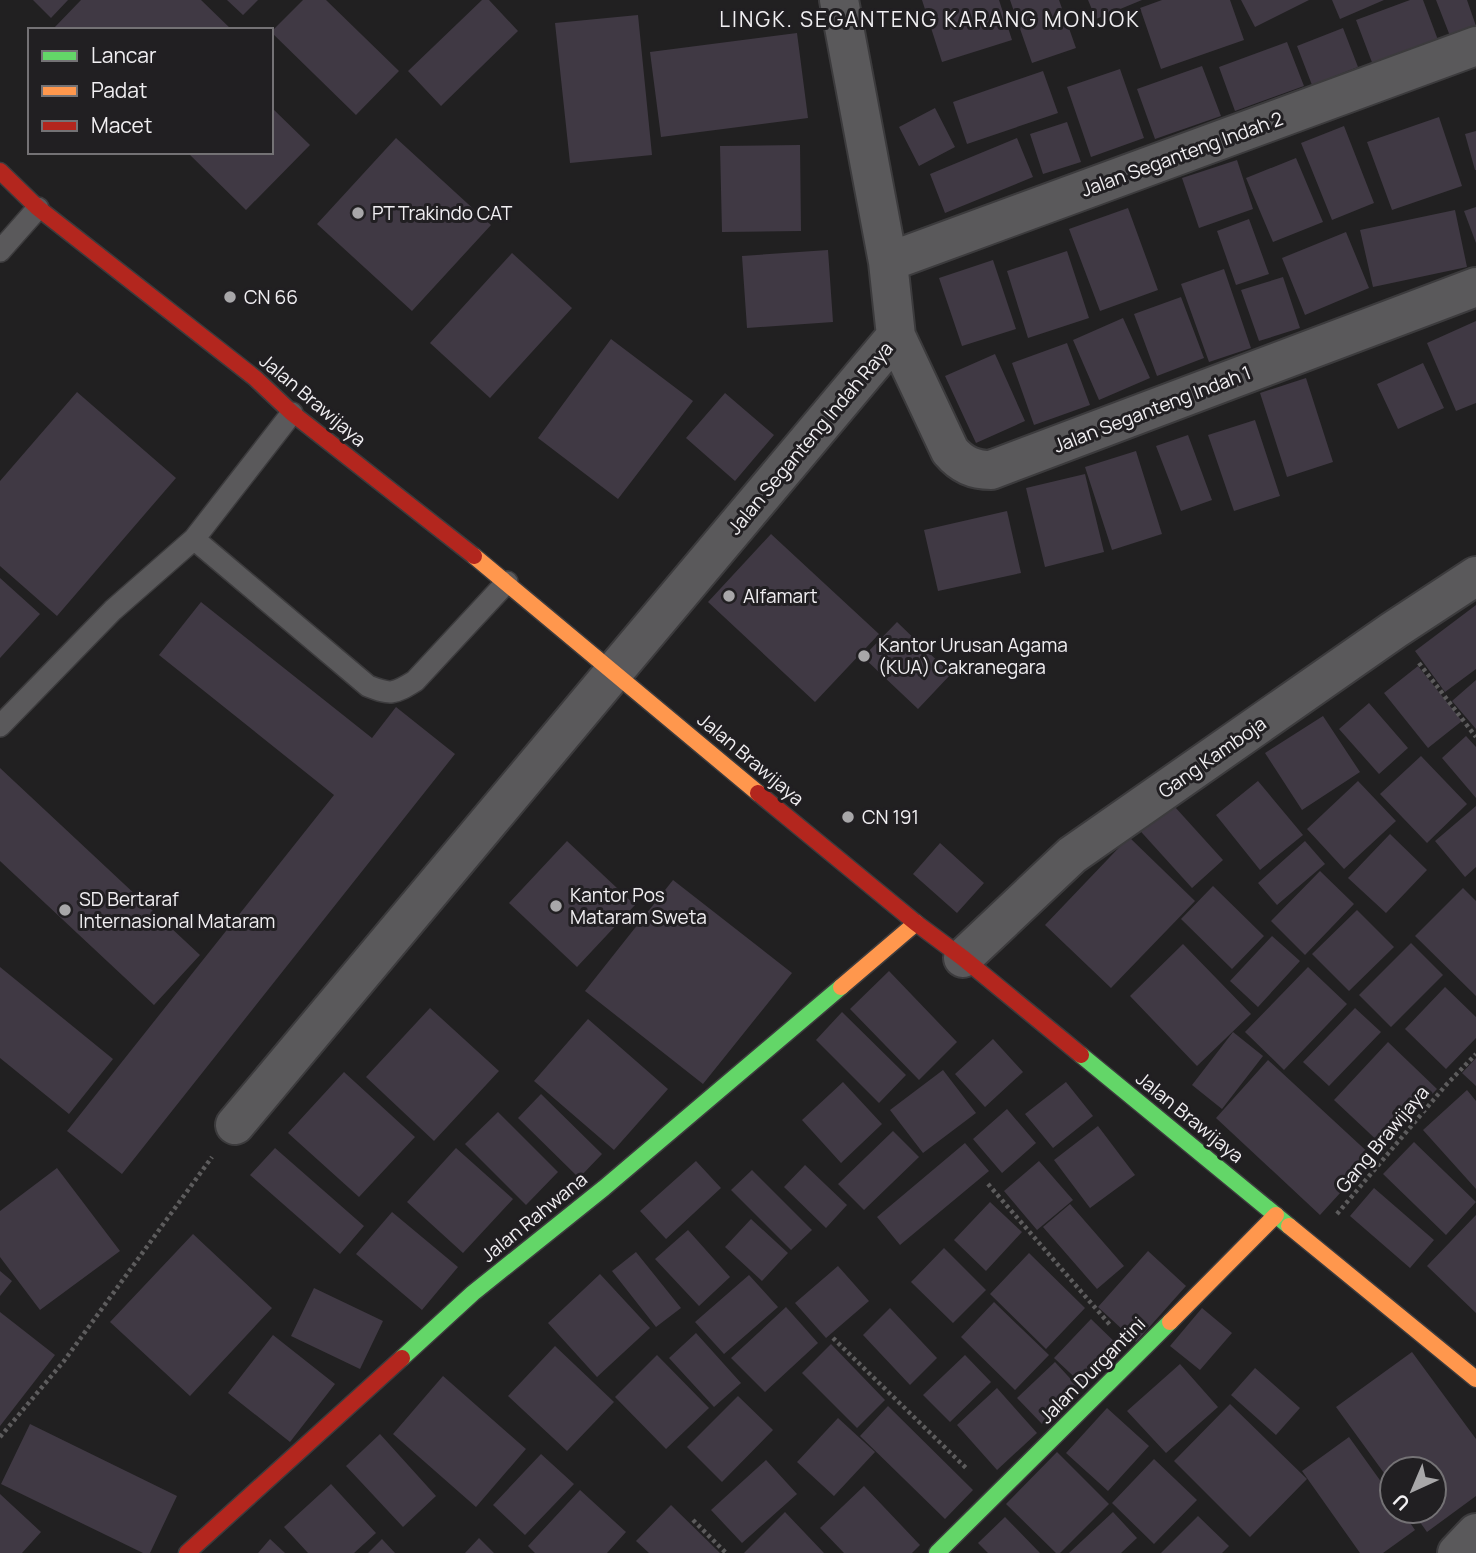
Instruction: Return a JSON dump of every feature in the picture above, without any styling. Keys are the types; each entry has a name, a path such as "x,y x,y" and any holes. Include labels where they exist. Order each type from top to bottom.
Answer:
{"main road":[{"name":"Jalan Brawijaya","path":"0,171 38,208 255,378 292,413 507,582 916,923 963,958 1476,1379"},
{"name":"Jalan Rahwana","path":"187,1553 472,1293 624,1171 916,923"},
{"name":"Jalan Durgantini","path":"937,1553 1276,1215"}],"street":[{"name":"Jalan Seganteng Indah Raya","path":"235,1125 896,336 888,262 839,0"},
{"name":"Jalan Seganteng Indah 2","path":"888,262 1476,46"},
{"name":"Jalan Seganteng Indah 1","path":"896,336 950,451 959,461 971,468 991,470 1476,286"},
{"name":"Gang Kamboja","path":"963,958 1072,855 1394,630 1476,576"},
{"path":"1457,1553 1476,1533"}],"lane":[{"path":"0,251 38,208"},
{"path":"0,726 113,610 194,539 292,413"},
{"path":"194,539 368,685 385,692 399,691 415,681 507,582"}],"path":[{"path":"1394,630 1476,737"},
{"name":"Gang Brawijaya","path":"1312,1244 1446,1085 1476,1054"},
{"path":"0,1437 64,1361 235,1125"},
{"path":"988,1184 1137,1356"},
{"path":"833,1338 994,1495"},
{"path":"693,1520 726,1553"}],"building":[{"path":"33,0 68,0 51,18"},
{"path":"81,0 201,0 230,28 54,28"},
{"path":"227,0 258,0 243,15"},
{"path":"303,0 326,0 399,71 356,115 273,34 273,30"},
{"path":"482,0 489,0 518,31 441,106 408,71"},
{"path":"922,0 999,0 1012,40 942,62"},
{"path":"1010,0 1059,0 1076,48 1032,63"},
{"path":"1088,0 1142,0 1096,19"},
{"path":"1162,0 1230,0 1244,40 1161,69 1140,8"},
{"path":"1241,0 1309,0 1255,27"},
{"path":"1332,0 1384,0 1340,19"},
{"path":"1410,0 1423,0 1438,40 1373,65 1356,20"},
{"path":"1436,0 1467,0 1476,26 1450,36"},
{"path":"638,15 652,155 570,163 555,23"},
{"path":"1343,28 1358,67 1312,85 1297,46"},
{"path":"797,33 808,118 661,137 650,52"},
{"path":"1287,42 1304,86 1235,111 1219,67"},
{"path":"1202,66 1221,116 1155,139 1137,89"},
{"path":"1120,69 1144,138 1091,157 1067,87"},
{"path":"1043,71 1058,113 967,144 953,102"},
{"path":"935,108 955,147 919,166 899,127"},
{"path":"273,109 310,145 246,210 189,154 273,154"},
{"path":"1439,117 1462,186 1392,210 1367,142"},
{"path":"1067,122 1081,162 1043,174 1030,134"},
{"path":"1344,126 1374,203 1332,220 1301,143"},
{"path":"1476,131 1476,170 1475,170 1465,134"},
{"path":"396,138 491,225 412,311 317,224"},
{"path":"1017,138 1033,177 945,213 930,174"},
{"path":"800,145 801,231 722,232 720,146"},
{"path":"1296,158 1323,222 1273,242 1246,178"},
{"path":"1237,160 1253,209 1199,228 1182,178"},
{"path":"1476,207 1476,243 1464,211"},
{"path":"1128,208 1158,290 1100,311 1069,229"},
{"path":"1455,210 1467,267 1373,287 1360,230"},
{"path":"1249,219 1269,274 1236,285 1217,231"},
{"path":"1346,232 1369,288 1305,315 1282,258"},
{"path":"828,250 833,322 747,328 742,256"},
{"path":"1067,251 1089,318 1028,338 1007,271"},
{"path":"512,253 572,308 490,398 430,343"},
{"path":"993,260 1016,329 962,346 939,278"},
{"path":"1224,269 1251,348 1209,362 1181,284"},
{"path":"1283,277 1300,328 1259,341 1241,290"},
{"path":"1181,297 1204,358 1157,376 1134,314"},
{"path":"1123,318 1150,378 1099,400 1073,340"},
{"path":"1476,321 1476,403 1456,411 1427,343"},
{"path":"611,339 693,401 618,499 538,438"},
{"path":"1067,343 1090,405 1034,425 1012,363"},
{"path":"995,354 1025,421 976,443 945,376"},
{"path":"1423,363 1444,408 1398,429 1377,384"},
{"path":"1306,378 1333,462 1287,477 1260,393"},
{"path":"77,392 176,478 57,616 0,566 0,481"},
{"path":"725,393 774,435 735,481 686,438"},
{"path":"1255,420 1280,496 1234,511 1208,435"},
{"path":"1188,435 1212,500 1181,511 1156,446"},
{"path":"1136,451 1162,534 1112,550 1085,467"},
{"path":"1085,474 1104,552 1045,567 1026,488"},
{"path":"1007,511 1021,573 938,591 924,530"},
{"path":"771,534 879,634 815,702 708,602"},
{"path":"0,578 40,614 0,658"},
{"path":"201,602 372,738 396,707 455,754 122,1174 67,1131 334,795 159,655"},
{"path":"1476,605 1476,669 1445,692 1415,651"},
{"path":"897,622 951,674 918,709 863,657"},
{"path":"1418,666 1462,721 1428,748 1384,693"},
{"path":"1476,680 1476,729 1452,701"},
{"path":"1369,703 1408,748 1379,774 1339,729"},
{"path":"1323,716 1360,772 1302,810 1265,753"},
{"path":"1466,736 1476,747 1476,798 1442,758"},
{"path":"1421,756 1467,804 1427,843 1380,794"},
{"path":"0,768 200,955 154,1005 0,861"},
{"path":"1258,781 1303,835 1260,870 1216,815"},
{"path":"1358,781 1396,821 1344,869 1307,829"},
{"path":"1165,796 1223,860 1192,888 1134,824"},
{"path":"1476,806 1476,867 1465,877 1435,841"},
{"path":"1390,834 1427,870 1386,913 1348,878"},
{"path":"1129,837 1195,901 1111,988 1045,925"},
{"path":"567,841 635,905 577,967 509,903"},
{"path":"1305,841 1325,864 1277,905 1258,883"},
{"path":"940,843 984,883 957,913 913,874"},
{"path":"1320,871 1354,904 1305,955 1271,921"},
{"path":"673,880 792,973 703,1084 585,991"},
{"path":"1213,886 1264,936 1232,969 1181,919"},
{"path":"1463,888 1476,901 1476,996 1415,936"},
{"path":"1357,910 1394,947 1349,991 1312,954"},
{"path":"1272,936 1300,961 1258,1007 1230,981"},
{"path":"1411,943 1443,975 1391,1027 1359,995"},
{"path":"1183,944 1251,1014 1197,1066 1130,996"},
{"path":"0,967 113,1059 69,1114 0,1058"},
{"path":"1308,967 1347,1004 1284,1070 1245,1032"},
{"path":"889,971 957,1042 919,1080 850,1009"},
{"path":"1445,987 1476,1017 1476,1038 1446,1069 1405,1029"},
{"path":"430,1008 499,1071 434,1141 366,1077"},
{"path":"1355,1008 1381,1032 1329,1086 1303,1062"},
{"path":"842,1012 906,1075 879,1103 816,1040"},
{"path":"588,1019 668,1089 614,1150 534,1081"},
{"path":"1233,1032 1263,1056 1222,1109 1192,1085"},
{"path":"993,1039 1023,1072 985,1107 955,1074"},
{"path":"1388,1042 1437,1089 1383,1146 1334,1100"},
{"path":"1476,1058 1476,1086 1462,1073"},
{"path":"1268,1060 1373,1157 1320,1215 1216,1118"},
{"path":"943,1070 976,1113 923,1153 890,1110"},
{"path":"344,1072 415,1137 359,1197 288,1133"},
{"path":"843,1082 882,1124 841,1163 802,1120"},
{"path":"1066,1082 1093,1116 1053,1148 1025,1114"},
{"path":"1467,1090 1476,1101 1476,1189 1423,1130"},
{"path":"541,1094 602,1154 579,1178 518,1118"},
{"path":"1007,1109 1036,1143 1002,1173 973,1139"},
{"path":"498,1112 558,1172 526,1205 465,1144"},
{"path":"1098,1126 1135,1175 1090,1208 1054,1160"},
{"path":"893,1131 919,1157 864,1210 838,1184"},
{"path":"1414,1142 1476,1202 1446,1235 1383,1174"},
{"path":"965,1143 989,1171 900,1245 877,1217"},
{"path":"275,1148 364,1226 340,1254 250,1175"},
{"path":"456,1148 513,1199 463,1253 407,1202"},
{"path":"696,1161 721,1188 666,1239 640,1211"},
{"path":"1039,1161 1073,1200 1037,1230 1004,1191"},
{"path":"805,1165 847,1205 826,1228 784,1187"},
{"path":"57,1168 120,1251 40,1310 0,1257 0,1211"},
{"path":"752,1170 812,1230 791,1250 731,1190"},
{"path":"1374,1188 1434,1240 1410,1268 1350,1216"},
{"path":"990,1202 1022,1232 986,1271 954,1240"},
{"path":"1070,1204 1124,1266 1097,1289 1043,1227"},
{"path":"392,1212 458,1267 422,1310 356,1254"},
{"path":"1476,1215 1476,1313 1427,1266"},
{"path":"751,1219 788,1253 762,1281 725,1247"},
{"path":"688,1230 730,1277 699,1306 655,1259"},
{"path":"193,1234 272,1308 190,1396 110,1322"},
{"path":"944,1248 986,1290 953,1323 911,1282"},
{"path":"1148,1251 1186,1286 1136,1342 1098,1307"},
{"path":"636,1252 681,1308 656,1327 612,1271"},
{"path":"1029,1253 1085,1308 1046,1349 990,1294"},
{"path":"838,1266 869,1301 826,1338 795,1303"},
{"path":"0,1271 12,1281 0,1296"},
{"path":"600,1274 650,1328 597,1377 548,1323"},
{"path":"749,1275 778,1307 724,1354 695,1322"},
{"path":"314,1288 383,1321 360,1369 291,1336"},
{"path":"994,1302 1049,1355 1015,1390 961,1337"},
{"path":"786,1307 818,1343 765,1392 731,1358"},
{"path":"890,1308 937,1358 910,1385 863,1335"},
{"path":"1202,1308 1232,1333 1200,1370 1170,1346"},
{"path":"0,1312 55,1355 0,1426"},
{"path":"1091,1319 1121,1348 1084,1386 1054,1358"},
{"path":"696,1333 741,1383 714,1407 669,1358"},
{"path":"273,1335 335,1384 290,1442 228,1393"},
{"path":"831,1344 885,1400 857,1428 802,1373"},
{"path":"555,1346 614,1402 567,1451 508,1396"},
{"path":"1412,1352 1476,1439 1476,1496 1448,1517 1448,1455 1378,1455 1378,1465 1336,1407"},
{"path":"657,1355 709,1408 666,1449 615,1397"},
{"path":"965,1355 991,1382 950,1422 923,1395"},
{"path":"1055,1362 1079,1388 1042,1424 1017,1398"},
{"path":"1180,1364 1218,1407 1166,1453 1127,1411"},
{"path":"1255,1368 1300,1408 1276,1435 1231,1395"},
{"path":"443,1376 526,1449 476,1507 393,1434"},
{"path":"997,1388 1037,1433 997,1470 957,1425"},
{"path":"738,1396 773,1430 722,1482 687,1447"},
{"path":"1230,1404 1307,1479 1250,1537 1174,1461"},
{"path":"888,1406 973,1490 945,1519 860,1436"},
{"path":"1107,1408 1149,1446 1108,1491 1066,1453"},
{"path":"838,1418 875,1452 834,1496 797,1462"},
{"path":"30,1424 177,1496 150,1553 143,1553 1,1484"},
{"path":"380,1434 436,1496 403,1527 346,1466"},
{"path":"1349,1437 1378,1477 1378,1525 1412,1525 1415,1530 1383,1553 1360,1553 1302,1471"},
{"path":"1057,1452 1109,1504 1060,1553 1056,1553 1006,1504"},
{"path":"541,1454 574,1484 525,1535 493,1505"},
{"path":"1154,1459 1197,1500 1154,1544 1112,1503"},
{"path":"766,1460 797,1494 742,1543 711,1510"},
{"path":"331,1484 376,1533 354,1553 308,1553 284,1527"},
{"path":"864,1486 920,1545 912,1553 844,1553 820,1528"},
{"path":"580,1490 626,1532 607,1553 535,1553 528,1546"},
{"path":"0,1494 41,1532 22,1553 0,1553"},
{"path":"671,1505 720,1553 649,1553 636,1541"},
{"path":"785,1512 824,1553 744,1553"},
{"path":"1113,1512 1137,1538 1121,1553 1069,1553"},
{"path":"1198,1516 1229,1546 1222,1553 1161,1553"},
{"path":"1005,1517 1040,1553 988,1553 978,1543"},
{"path":"1422,1525 1437,1525 1427,1532"},
{"path":"479,1538 494,1553 465,1553"},
{"path":"270,1539 285,1553 258,1553"},
{"path":"382,1539 395,1553 368,1553"}],"traffic: fast":[{"path":"402,1358 473,1293 604,1188 841,987"},
{"path":"1081,1055 1289,1226"},
{"path":"937,1553 1170,1322"}],"traffic: slow":[{"path":"474,556 758,793"},
{"path":"841,987 916,923"},
{"path":"1170,1322 1276,1215"},
{"path":"1289,1226 1476,1379"}],"traffic: jam":[{"path":"0,171 38,208 255,378 292,413 474,556"},
{"path":"758,793 1081,1055"},
{"path":"187,1553 402,1358"}],"place":[{"name":"PT Trakindo CAT","path":"358,213"},
{"name":"CN 66","path":"230,297"},
{"name":"Alfamart","path":"729,596"},
{"name":"Kantor Urusan Agama (KUA) Cakranegara","path":"864,656"},
{"name":"CN 191","path":"848,817"},
{"name":"Kantor Pos Mataram Sweta","path":"556,906"},
{"name":"SD Bertaraf Internasional Mataram","path":"65,910"}],"district":[{"name":"LINGK. SEGANTENG KARANG MONJOK","path":"930,19"}]}
